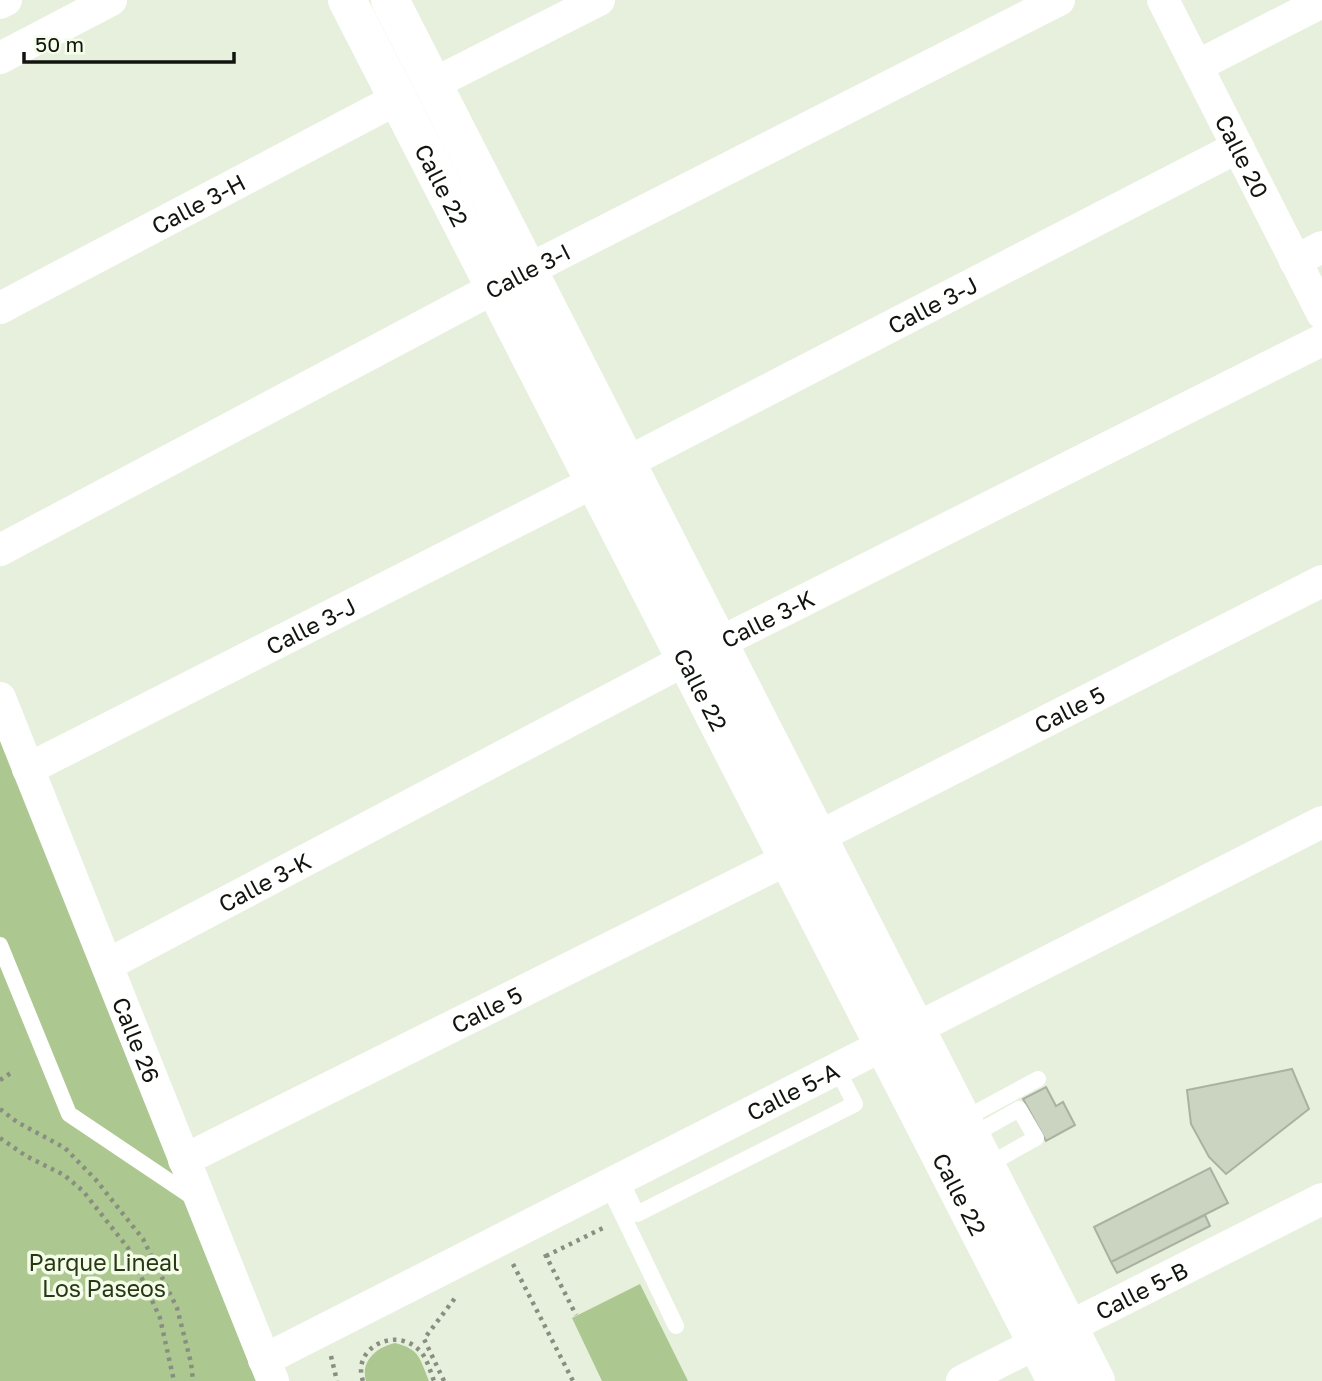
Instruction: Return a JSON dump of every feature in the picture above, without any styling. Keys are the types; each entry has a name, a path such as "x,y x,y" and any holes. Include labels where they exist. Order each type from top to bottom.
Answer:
{"street":[{"path":"0,3 6,0"},
{"path":"0,58 111,0"},
{"name":"Calle 22","path":"346,0 685,660 803,848"},
{"name":"Calle 22","path":"390,0 719,643 803,848 1053,1335 1096,1381"},
{"path":"433,84 599,0"},
{"name":"Calle 3-I","path":"0,550 528,270 1059,0"},
{"name":"Calle 20","path":"1163,0 1238,147 1309,254 1322,313"},
{"path":"1197,66 1322,2"},
{"name":"Calle 3-H","path":"0,308 397,99"},
{"name":"Calle 3-J","path":"626,463 1238,147"},
{"name":"Calle 3-K","path":"107,965 685,660 1322,340"},
{"name":"Calle 3-J","path":"28,769 594,482"},
{"name":"Calle 5","path":"184,1160 803,848 1322,581"},
{"name":"Calle 26","path":"1,703 268,1370"},
{"name":"Calle 5-A","path":"268,1370 614,1182 1322,822"},
{"name":"Calle 22","path":"900,1037 973,1141 1053,1335 1056,1381"},
{"name":"Calle 5-B","path":"962,1381 1322,1199"}],"lane":[{"path":"0,945 69,1114 202,1203"},
{"path":"973,1141 1038,1079"},
{"path":"614,1182 624,1218 676,1326"}],"path":[{"path":"0,1080 14,1071"},
{"path":"0,1109 17,1122 65,1148 96,1180 143,1239 177,1308 193,1381"},
{"path":"0,1138 74,1183 128,1248 160,1318 174,1381"},
{"path":"546,1256 624,1218"},
{"path":"543,1249 576,1315"},
{"path":"510,1257 573,1381"},
{"path":"444,1381 424,1339 462,1288"},
{"path":"362,1380 360,1372 364,1358 379,1343 395,1339 413,1344 422,1353 434,1381"},
{"path":"329,1349 337,1381"}],"green space":[{"name":"Parque Lineal Los Paseos","path":"0,734 258,1381 0,1381"},
{"path":"640,1284 688,1381 602,1381 572,1318"},
{"path":"395,1343 414,1352 429,1381 366,1381 365,1367 368,1361 382,1348"}],"building":[{"path":"1292,1069 1309,1109 1226,1174 1209,1157 1191,1124 1187,1090"},
{"path":"1046,1087 1056,1106 1063,1102 1075,1125 1046,1141 1023,1099"},
{"path":"1210,1168 1228,1203 1111,1262 1094,1227"},
{"path":"1205,1215 1210,1226 1117,1273 1111,1262"}]}
